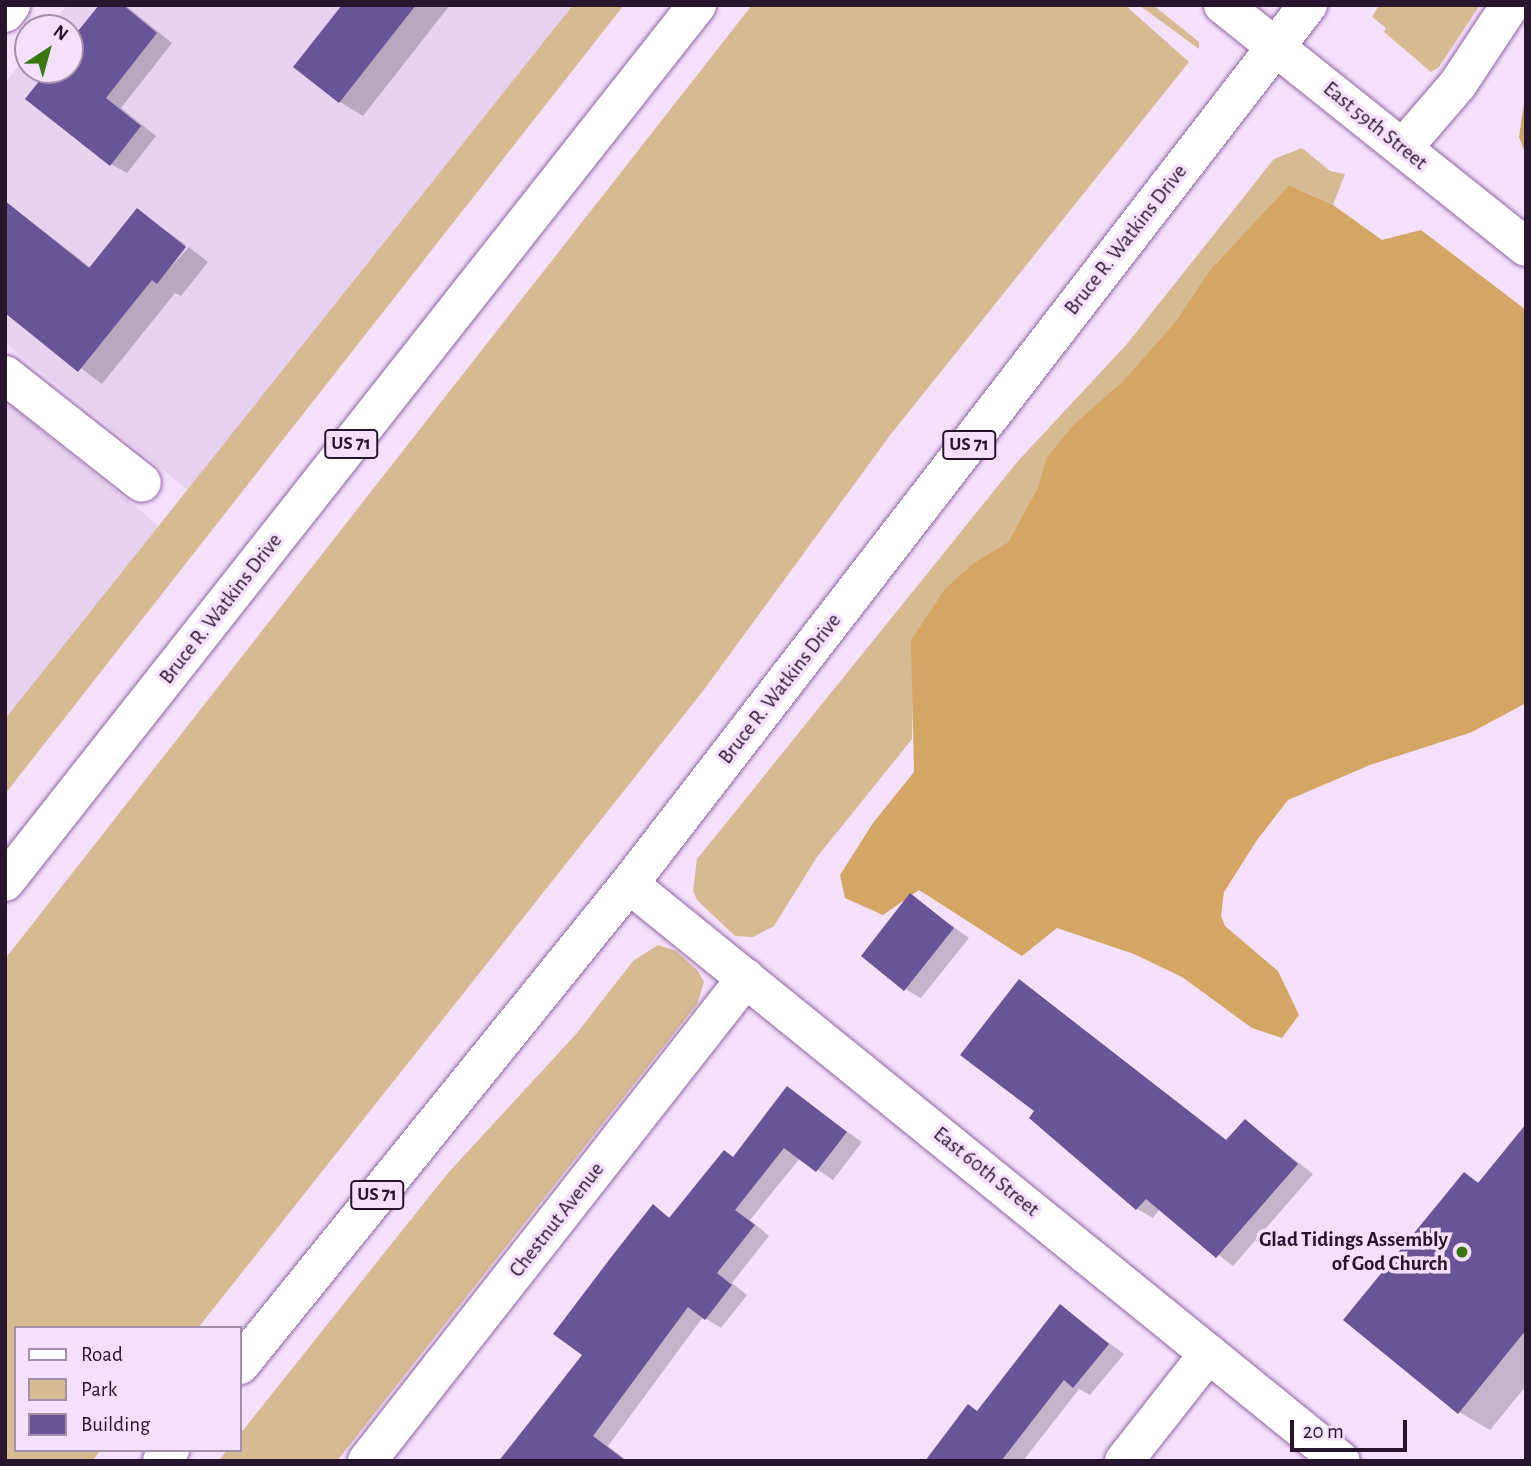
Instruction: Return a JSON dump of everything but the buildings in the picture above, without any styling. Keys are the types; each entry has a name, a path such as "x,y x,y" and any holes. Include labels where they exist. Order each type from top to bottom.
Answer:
{"main road":[{"path":"5,13 11,5"},
{"name":"Bruce R. Watkins Drive","path":"5,882 697,5"},
{"name":"East 59th Street","path":"1223,5 1526,247"},
{"name":"Bruce R. Watkins Drive","path":"242,1362 629,884 1308,5"},
{"path":"1403,148 1458,84 1510,5"},
{"path":"5,375 142,483"},
{"name":"East 60th Street","path":"629,884 1341,1461"},
{"name":"Chestnut Avenue","path":"367,1461 747,978"},
{"path":"1124,1461 1209,1353"}],"shaded area":[{"path":"67,5 573,5 188,490 5,343 5,83 14,72 14,84 84,84 84,14 60,14"},
{"path":"1526,91 1526,155 1519,137"},
{"path":"1289,185 1333,205 1382,240 1421,230 1526,310 1526,703 1472,732 1370,765 1288,800 1257,840 1224,892 1221,916 1225,926 1278,971 1299,1015 1282,1038 1252,1028 1182,977 1134,954 1057,928 1022,956 919,890 883,915 845,898 840,875 873,823 914,772 911,640 945,589 975,562 1008,542 1038,487 1046,458 1073,425 1124,380 1175,322 1209,271"},
{"path":"5,400 159,526 5,719"}],"green space":[{"path":"573,5 624,5 5,794 5,719"},
{"path":"752,5 1125,5 1189,62 891,434 703,691 200,1326 14,1326 14,1452 99,1452 92,1461 5,1461 5,959"},
{"path":"1139,5 1153,5 1199,42 1199,49"},
{"path":"1379,5 1480,5 1439,67 1431,72 1384,32 1386,28 1372,17"},
{"path":"1302,148 1330,171 1345,174 1333,205 1289,185 1209,271 1175,322 1124,380 1073,425 1046,458 1038,487 1008,542 975,562 913,680 912,739 817,857 774,926 753,937 735,936 697,900 693,891 697,859 1018,461 1126,345 1274,159"},
{"path":"658,945 676,951 698,971 704,982 697,1004 337,1461 219,1461 226,1452 242,1452 242,1431 448,1173 577,1033 633,961"}],"place":[{"name":"Glad Tidings Assembly of God Church","path":"1462,1252"}]}
